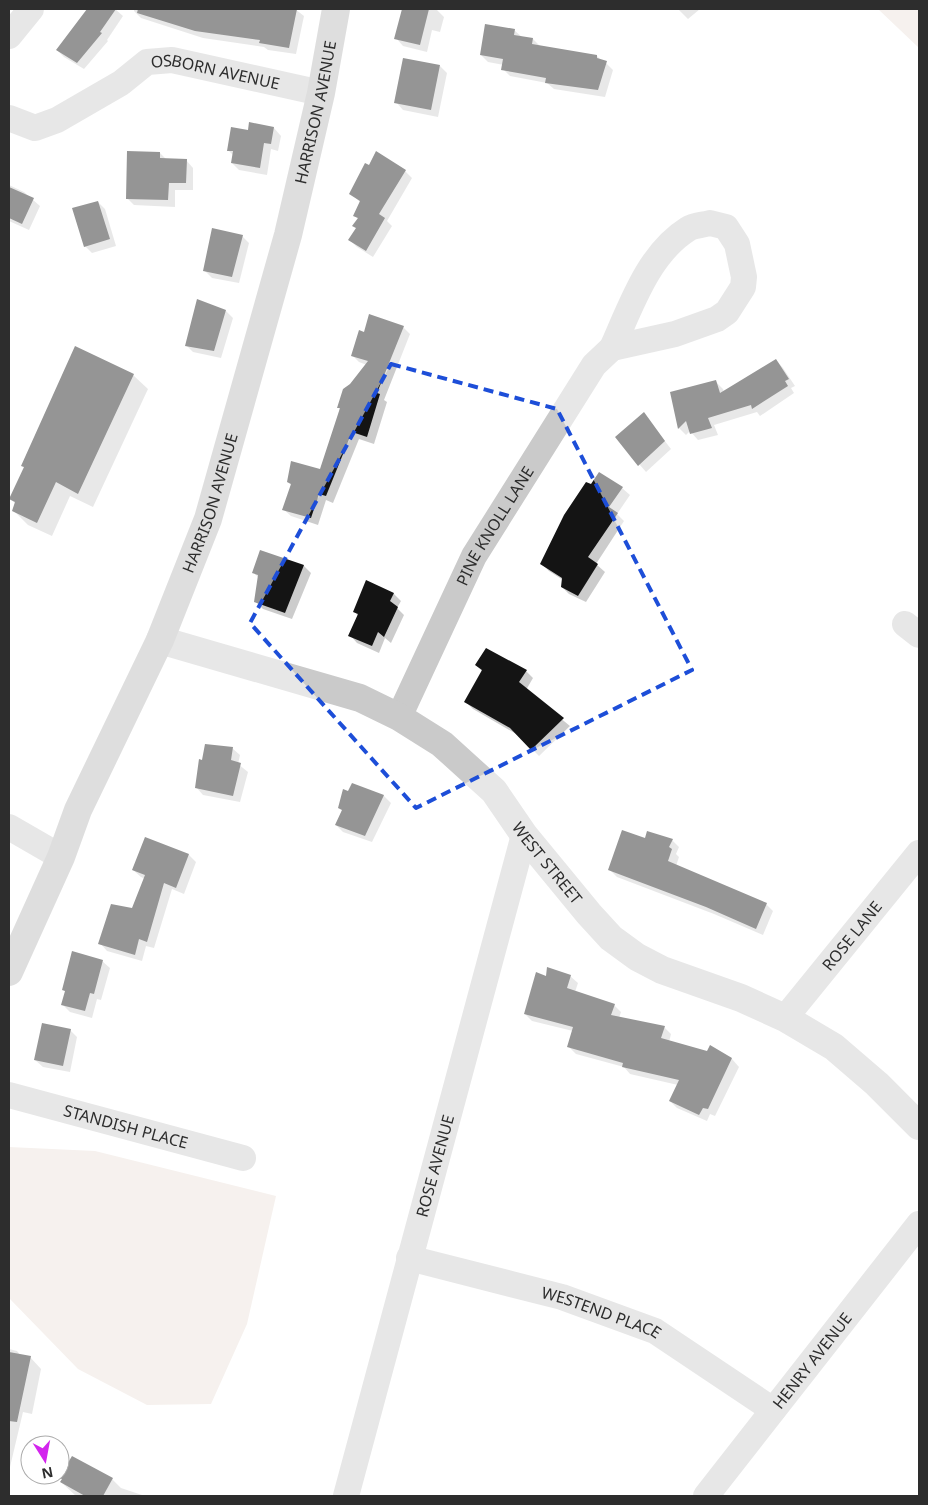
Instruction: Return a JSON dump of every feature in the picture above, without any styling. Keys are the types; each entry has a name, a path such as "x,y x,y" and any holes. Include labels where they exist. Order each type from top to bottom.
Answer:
{"main road":[{"name":"HARRISON AVENUE","path":"9,972 61,857 78,810 160,640 208,519 288,235 321,92 336,9"}],"street":[{"path":"9,36 31,9"},
{"name":"OSBORN AVENUE","path":"9,118 34,128 57,120 121,83 147,62 164,60 172,60 321,92"},
{"name":"PINE KNOLL LANE","path":"399,717 474,556 594,365 612,348 640,284 661,253 689,228 710,224 726,227 737,244 744,277 743,287 727,312 716,319 676,334 612,348"},
{"name":"WEST STREET","path":"160,640 360,698 399,717 442,744 494,791 524,835 588,914 611,938 637,957 662,970 742,998 785,1018 834,1047 877,1084 919,1126"},
{"path":"9,827 61,857"},
{"name":"ROSE AVENUE","path":"346,1496 524,835"},
{"name":"ROSE LANE","path":"785,1018 919,853"},
{"name":"STANDISH PLACE","path":"9,1094 243,1158"},
{"name":"HENRY AVENUE","path":"706,1496 919,1224"},
{"name":"WESTEND PLACE","path":"409,1258 562,1297 655,1331 773,1410"}],"highlighted area":[{"path":"391,364 557,409 692,670 416,808 250,623"}],"shaded area":[{"path":"878,9 919,9 919,48"},
{"path":"9,1147 95,1151 276,1196 247,1324 211,1404 147,1405 78,1369 9,1298"}],"building":[{"path":"87,9 116,9 100,32 102,33 77,63 56,50"},
{"path":"138,9 297,9 289,48 259,43 260,40 195,31 137,13"},
{"path":"402,9 429,9 420,45 394,39"},
{"path":"485,24 515,29 514,35 533,38 532,44 597,55 597,58 607,61 598,90 545,83 546,78 501,70 503,59 480,55"},
{"path":"403,58 440,65 431,110 394,103"},
{"path":"249,122 274,127 271,144 264,143 260,168 231,163 233,151 227,151 231,127 248,130"},
{"path":"127,151 160,152 160,158 187,159 186,183 169,183 168,200 126,199"},
{"path":"376,151 406,170 379,214 385,218 366,251 348,240 356,228 352,226 358,218 353,216 360,201 349,194 365,163 369,165"},
{"path":"9,187 34,198 22,224 9,218"},
{"path":"98,201 110,239 84,247 72,208"},
{"path":"212,228 243,235 232,277 203,271"},
{"path":"197,299 226,310 214,351 185,346"},
{"path":"369,314 404,326 377,393 380,394 367,437 352,432 326,496 319,494 311,518 282,510 291,484 287,482 291,461 320,469 340,408 337,408 343,389 350,384 368,361 351,356 359,330 364,332"},
{"path":"75,346 134,374 78,494 56,482 37,523 12,511 15,502 9,499 24,467 21,466"},
{"path":"776,359 789,379 785,381 788,386 752,409 751,405 708,418 712,428 690,434 686,421 678,429 670,392 716,380 720,393"},
{"path":"644,412 665,441 638,466 615,437"},
{"path":"599,472 623,487 609,507 618,513 588,557 598,564 578,596 561,587 562,578 540,564 564,515 586,482 591,484"},
{"path":"260,550 304,565 285,613 254,602 258,575 252,573"},
{"path":"366,580 394,593 390,601 398,607 384,637 378,632 372,646 348,636 358,614 353,612"},
{"path":"486,648 527,670 519,682 564,718 531,750 510,728 464,702 482,670 475,665"},
{"path":"205,744 233,747 231,760 241,763 233,796 195,788 199,759 202,760"},
{"path":"352,783 384,795 365,836 335,825 342,810 338,808 343,789 348,791"},
{"path":"622,830 645,838 647,831 673,839 669,847 672,849 668,861 767,903 756,929 706,907 608,870"},
{"path":"145,837 189,854 176,888 164,883 147,942 139,939 135,955 98,944 111,904 132,908 145,875 132,870"},
{"path":"72,951 103,960 94,994 90,993 85,1011 61,1005 65,991 62,990"},
{"path":"547,967 571,975 567,988 615,1004 611,1015 665,1026 661,1038 707,1051 710,1045 732,1058 708,1109 703,1108 699,1115 669,1101 679,1080 622,1067 623,1063 567,1047 573,1027 524,1014 536,972 546,976"},
{"path":"42,1023 71,1029 63,1066 34,1060"},
{"path":"9,1352 31,1356 17,1422 9,1421"},
{"path":"72,1456 113,1478 103,1496 85,1496 65,1485 70,1485 70,1459"}]}
